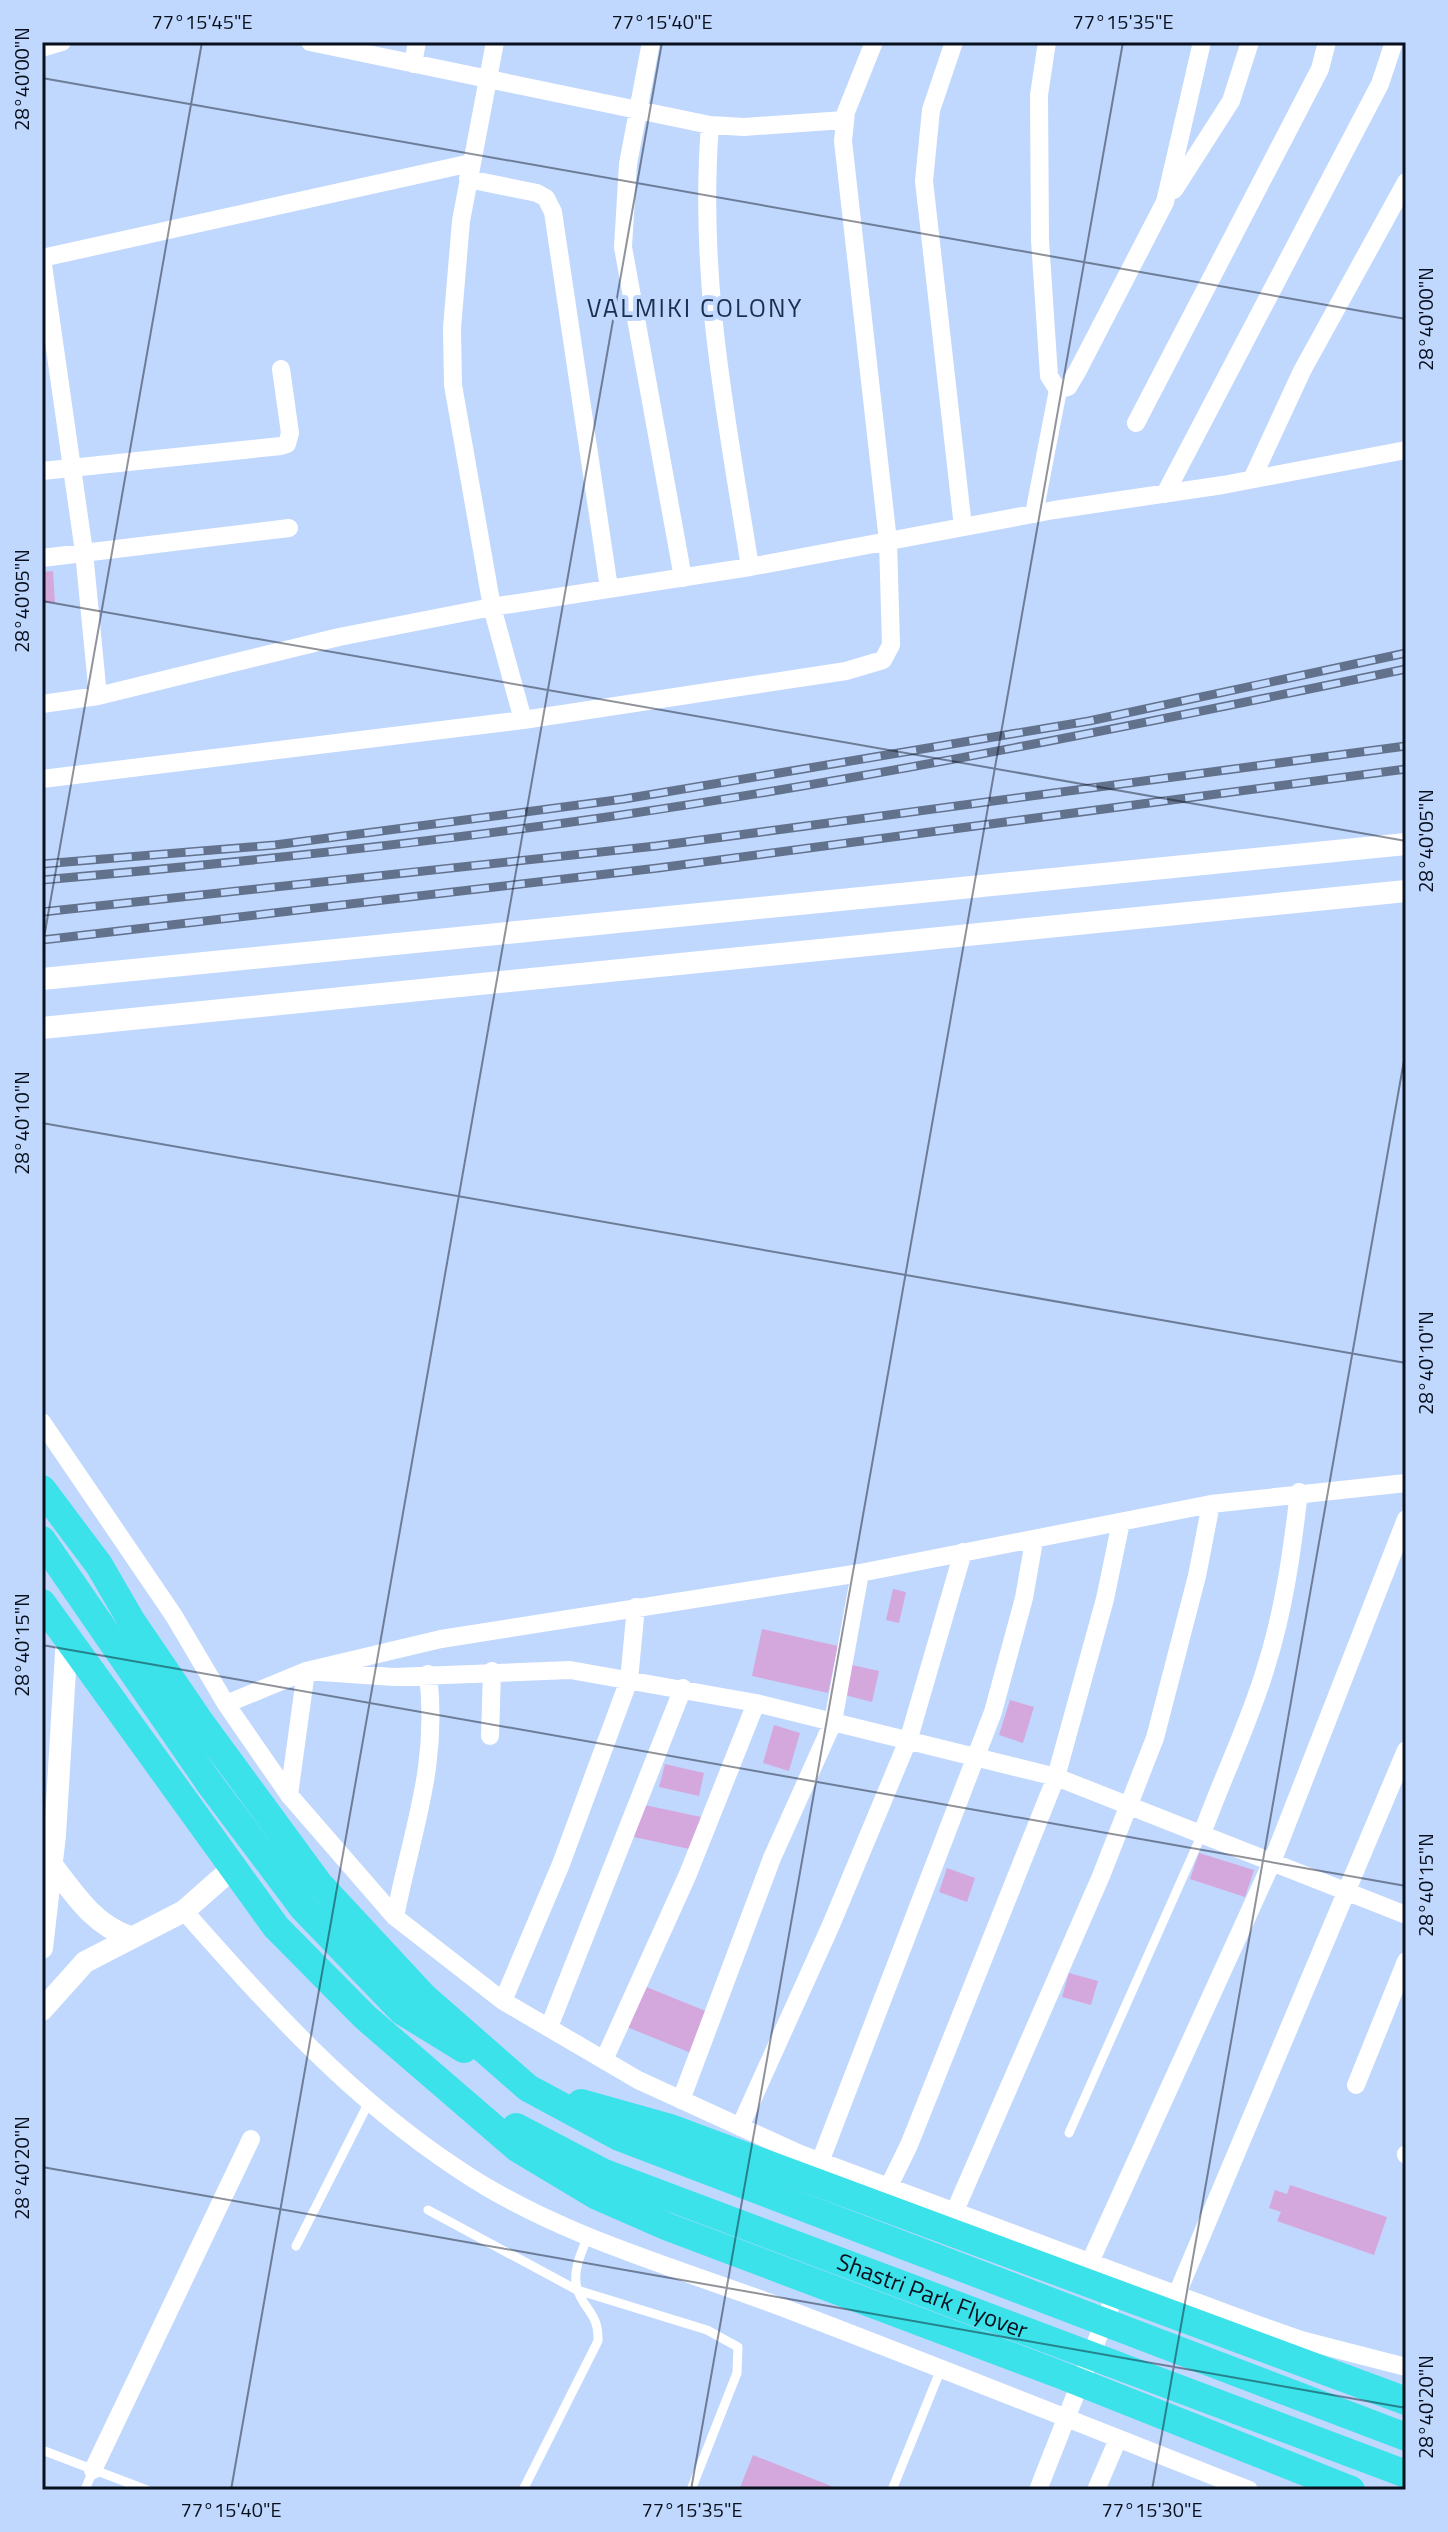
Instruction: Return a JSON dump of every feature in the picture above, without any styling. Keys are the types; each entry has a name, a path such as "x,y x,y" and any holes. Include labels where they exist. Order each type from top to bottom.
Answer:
{"highway":[{"path":"42,1489 99,1565 132,1622 198,1719 319,1884 424,1997 528,2088"},
{"path":"42,1540 210,1784 303,1908 402,2011 528,2088 670,2128 1121,2288 1406,2401"},
{"path":"42,1603 276,1927 354,2006 517,2148 597,2196 668,2227 1061,2375 1351,2490"},
{"name":"Shastri Park Flyover","path":"528,2088 619,2137 1406,2437"},
{"name":"Shastri Park Flyover","path":"466,2101 602,2172 1406,2474"}],"street":[{"path":"42,48 62,42"},
{"path":"310,42 710,125 744,127 844,120"},
{"path":"413,64 417,42"},
{"path":"495,42 470,171 452,328 453,385 492,607 523,720"},
{"path":"651,42 628,164 623,247 683,578"},
{"path":"42,779 523,720 846,671 883,660 891,645 888,541 853,256 844,120 874,42"},
{"path":"954,42 931,110 924,181 963,527"},
{"path":"1034,514 1058,390 1049,376 1040,240 1039,95 1047,42"},
{"path":"1165,202 1202,42"},
{"path":"1058,390 1068,387 1077,372 1165,202 1231,101 1250,42"},
{"path":"1136,423 1320,69 1327,42"},
{"path":"1165,494 1380,84 1394,42"},
{"path":"710,125 704,198 707,276 713,336 750,567"},
{"path":"98,696 84,552 42,258 470,171 546,198 553,212 609,588"},
{"path":"1252,479 1302,371 1406,182"},
{"path":"42,471 287,444 290,433 281,369"},
{"path":"42,704 98,696 339,637 492,607 750,567 1034,514 1252,479 1404,446"},
{"path":"42,558 289,528"},
{"path":"42,979 1406,844"},
{"path":"42,1028 1406,891"},
{"path":"42,1422 174,1616 226,1704 289,1795 395,1917 503,2001 604,2060 681,2100 820,2162 1090,2262 1121,2288 1177,2294 1301,2340 1403,2361"},
{"path":"226,1704 306,1671 441,1639 860,1573 1211,1504 1299,1492 1406,1483"},
{"path":"1202,1834 1258,1693 1276,1633 1288,1580 1299,1492"},
{"path":"954,2213 1129,1808 1172,1680 1211,1504"},
{"path":"1090,2262 1272,1862 1406,1519"},
{"path":"888,2188 909,2145 1056,1777 1102,1613 1121,1522"},
{"path":"820,2162 993,1712 1008,1662 1034,1541"},
{"path":"740,2127 831,1925 909,1738 963,1552"},
{"path":"681,2100 772,1858 833,1722 860,1573"},
{"path":"503,2001 556,1877 629,1680 636,1607"},
{"path":"42,1948 57,1813 67,1637"},
{"path":"306,1671 374,1677 570,1670 756,1703 909,1738 1056,1777 1406,1915"},
{"path":"289,1795 306,1671"},
{"path":"490,1736 492,1671"},
{"path":"395,1917 428,1772 433,1718 428,1674"},
{"path":"549,2027 683,1688"},
{"path":"604,2060 688,1874 756,1703"},
{"path":"1177,2294 1406,1750"},
{"path":"42,1841 57,1813"},
{"path":"52,1865 79,1901 108,1929 130,1937"},
{"path":"42,2010 85,1962 184,1911 234,1867"},
{"path":"184,1911 293,2034 369,2102 459,2170 588,2236 941,2369 1249,2490"},
{"path":"1356,2085 1406,1961"},
{"path":"93,2470 251,2139"},
{"path":"1038,2490 1121,2288"},
{"path":"1118,2439 1098,2486 1118,2490"}],"lane":[{"path":"1069,2133 1202,1834"},
{"path":"296,2246 369,2102"},
{"path":"428,2210 577,2290 707,2330 738,2347 737,2373 691,2490"},
{"path":"523,2490 598,2341 595,2315 577,2290 579,2261 588,2236"},
{"path":"892,2490 941,2369"},
{"path":"42,2450 147,2490"},
{"path":"85,2490 93,2470"}],"building":[{"path":"53,571 55,602 42,603 42,572"},
{"path":"893,1589 906,1592 899,1623 886,1620"},
{"path":"762,1629 838,1646 828,1693 752,1676"},
{"path":"852,1665 879,1671 872,1702 845,1695"},
{"path":"1010,1700 1034,1707 1023,1743 999,1735"},
{"path":"774,1725 800,1733 789,1771 763,1763"},
{"path":"665,1764 704,1773 699,1796 659,1787"},
{"path":"640,1804 701,1817 694,1850 634,1837"},
{"path":"1199,1853 1254,1870 1245,1897 1190,1879"},
{"path":"947,1868 975,1878 967,1902 939,1892"},
{"path":"1069,1973 1098,1981 1091,2005 1062,1997"},
{"path":"639,1984 708,2012 691,2053 622,2025"},
{"path":"1290,2185 1387,2217 1374,2255 1277,2221 1281,2212 1269,2208 1275,2190 1287,2194"},
{"path":"753,2455 841,2490 739,2490"}],"railway":[{"path":"42,864 275,845 624,799 1089,721 1406,653"},
{"path":"42,880 405,843 720,800 1015,748 1406,669"},
{"path":"42,912 656,846 1406,746"},
{"path":"42,940 658,868 1406,769"}],"district":[{"name":"VALMIKI COLONY","path":"695,308"}]}
